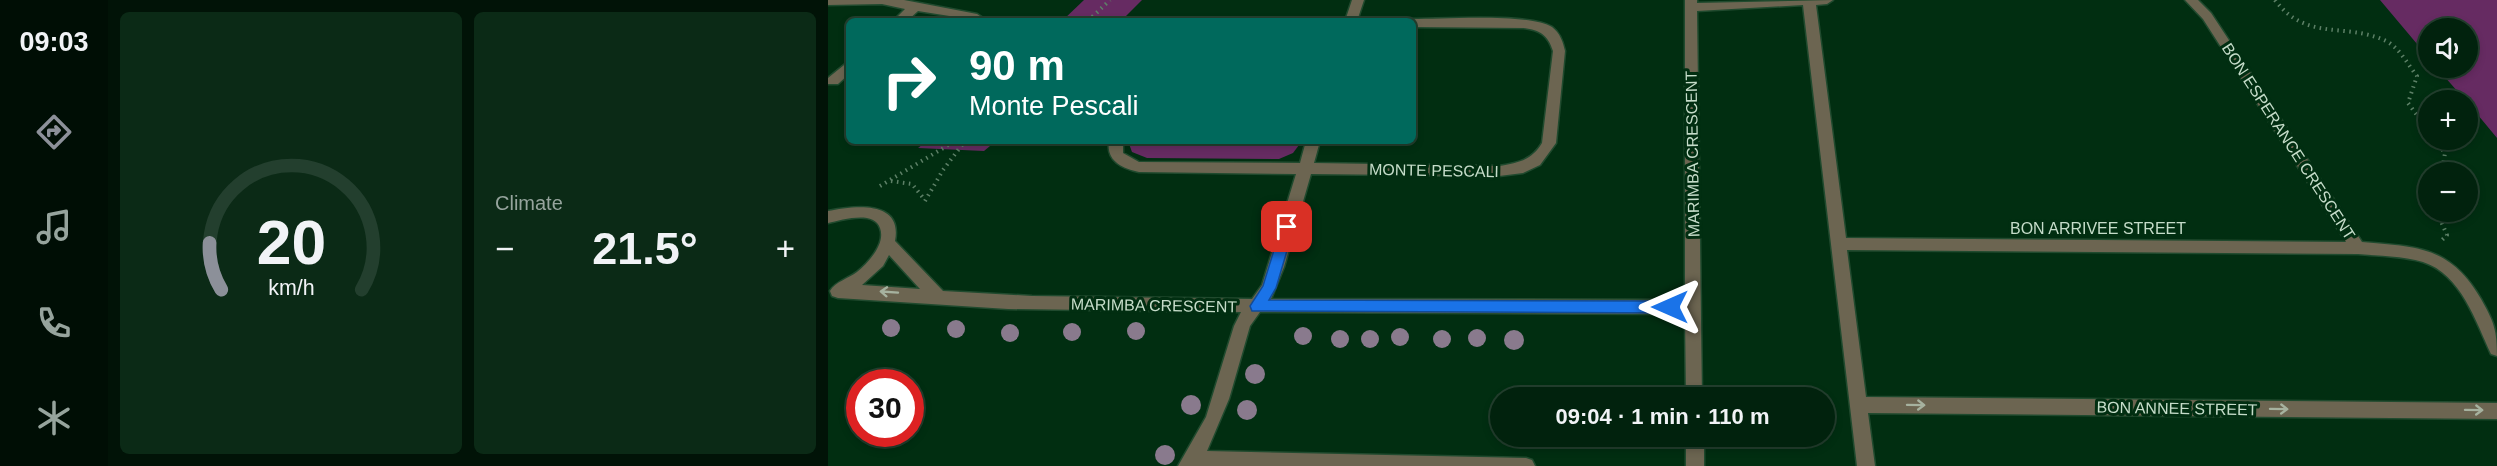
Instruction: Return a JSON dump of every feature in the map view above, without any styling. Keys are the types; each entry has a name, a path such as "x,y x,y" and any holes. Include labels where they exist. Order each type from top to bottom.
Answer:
{"street":[{"path":"828,1 882,0 977,18"},
{"path":"1352,18 1358,0"},
{"path":"1691,3 1827,0"},
{"name":"BON ESPERANCE CRESCENT","path":"2191,0 2207,16 2358,248 2425,256 2446,267 2463,284 2497,349"},
{"path":"1809,1 1866,466"},
{"name":"MARIMBA CRESCENT","path":"1691,3 1694,387"},
{"path":"902,18 915,7"},
{"name":"MONTE PESCALI","path":"1116,144 1115,151 1118,157 1130,165 1139,166 1499,171 1520,169 1543,156 1549,143 1559,51 1557,40 1548,29 1540,25 1524,24 1416,23"},
{"path":"830,81 846,68"},
{"path":"830,81 846,84"},
{"path":"1312,144 1269,288 1243,324 1220,401 1190,463 1526,466"},
{"path":"828,217 851,211 876,214 886,221 890,232 889,244 876,265 865,275 833,293"},
{"path":"889,244 939,297"},
{"name":"BON ARRIVEE STREET","path":"1838,244 2358,248"},
{"name":"MARIMBA CRESCENT","path":"833,293 885,291 1007,302 1257,306 1694,307"},
{"name":"BON ANNEE STREET","path":"1857,405 2497,411"},
{"path":"1695,447 1695,466"}],"path":[{"path":"1091,18 1110,0"},
{"path":"2275,0 2279,7 2305,26 2388,42 2417,76 2408,103 2418,116"},
{"path":"880,186 950,144"},
{"path":"889,181 908,182 919,188 925,201 943,170 963,144"},
{"path":"2425,256 2446,235 2441,222"}],"shaded area":[{"path":"1084,0 1142,0 1124,18 1065,18"},
{"path":"2380,0 2497,0 2497,138 2478,115 2478,90 2456,90 2446,78 2478,78 2478,18 2418,18 2418,45"},
{"path":"923,144 992,144 984,151 918,148"},
{"path":"1129,144 1300,144 1293,153 1279,159 1147,158 1132,152"}],"route":[{"path":"1287,227 1269,288 1257,306 1670,307"}]}
